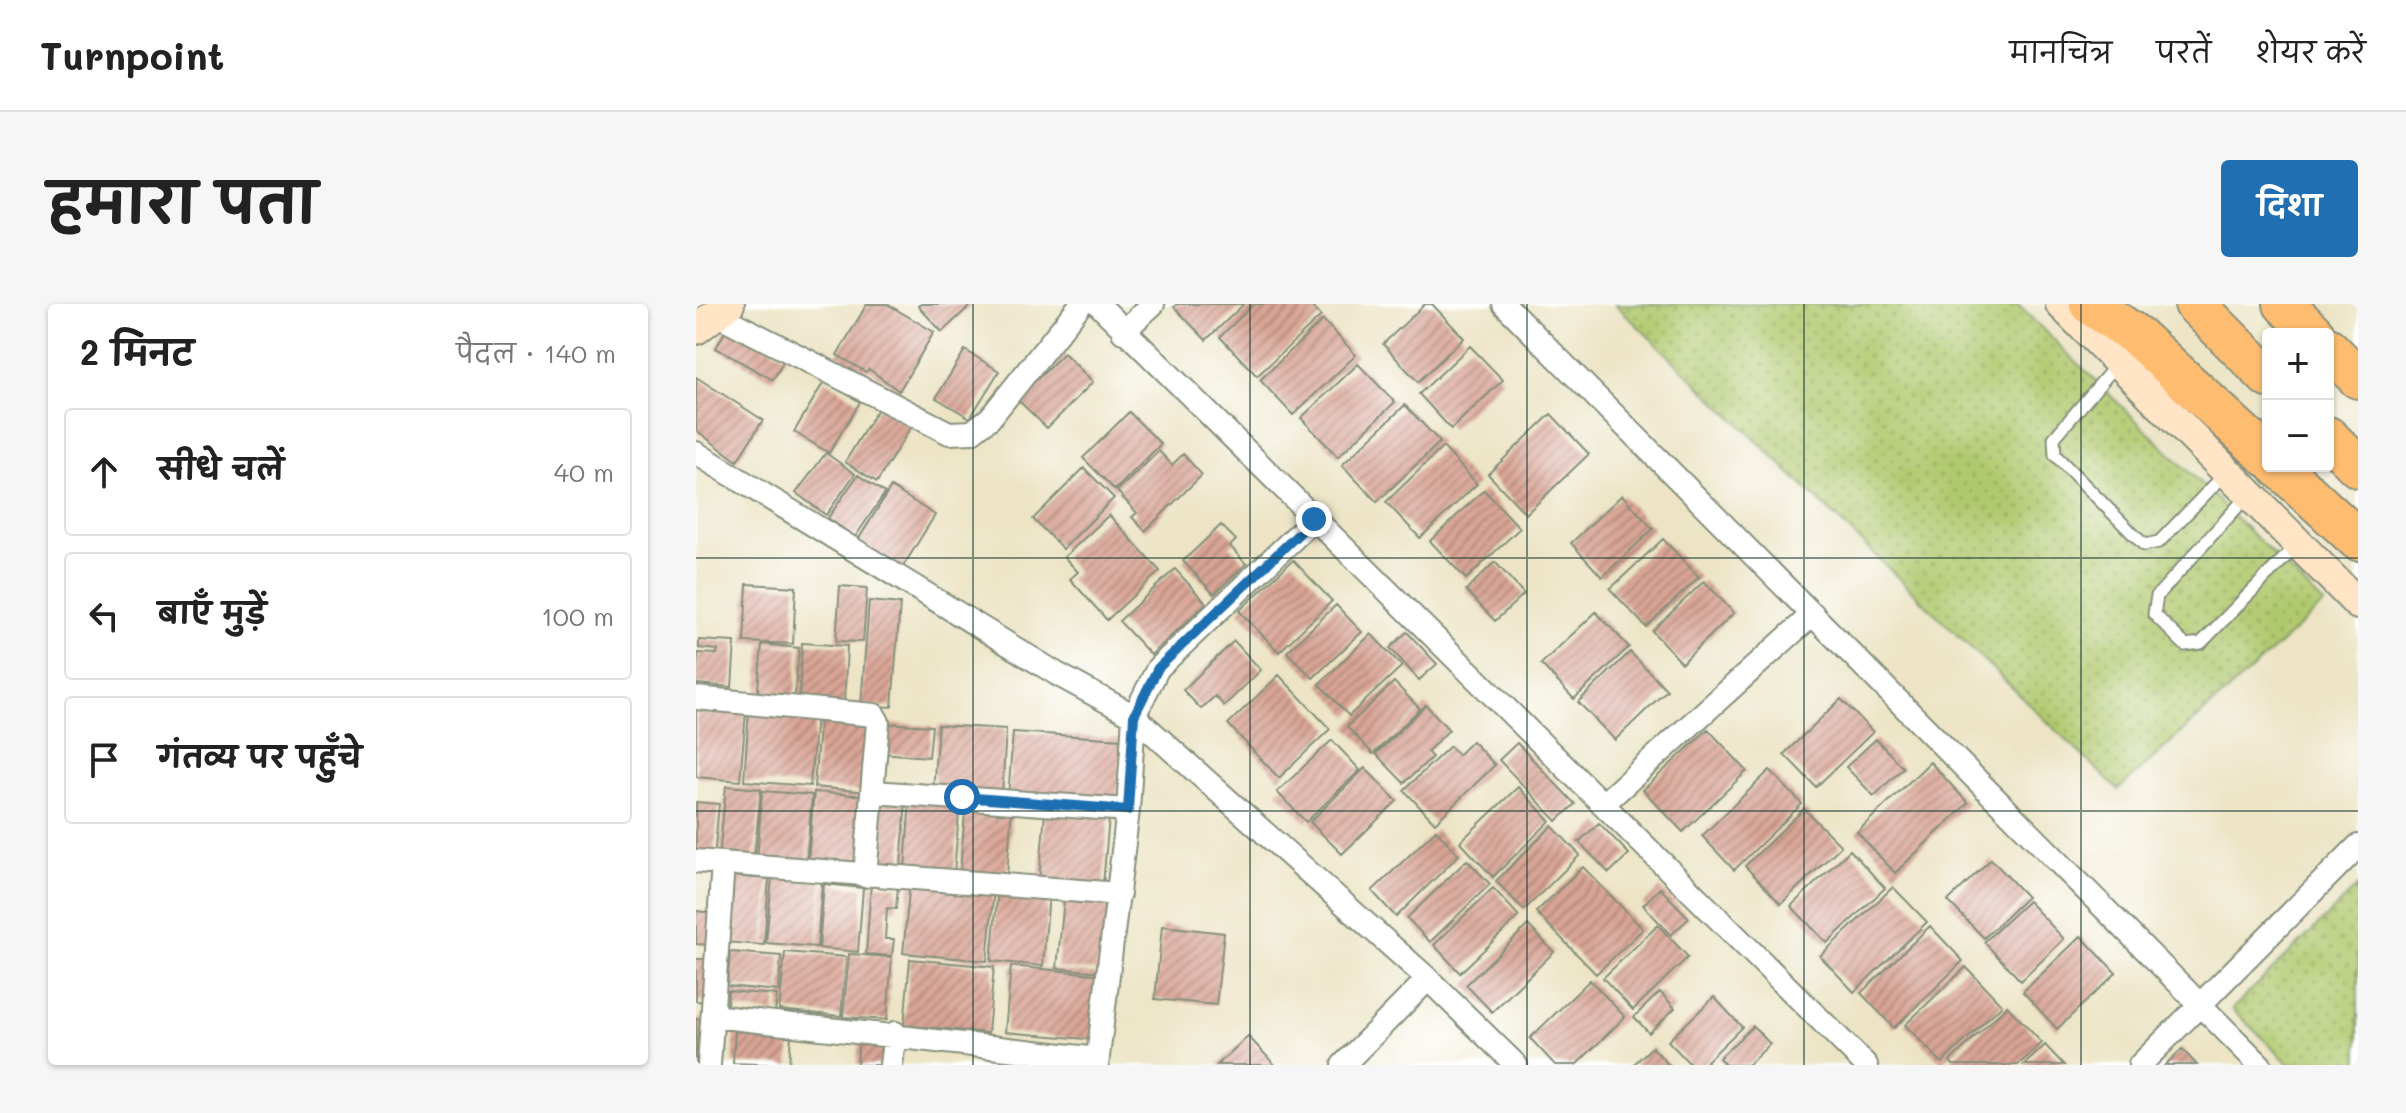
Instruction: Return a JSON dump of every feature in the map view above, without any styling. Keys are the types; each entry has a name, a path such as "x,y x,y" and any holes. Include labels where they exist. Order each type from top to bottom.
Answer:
{"highway":[{"path":"2090,304 2138,337 2262,451"},
{"path":"2195,304 2262,371"},
{"path":"2284,304 2308,328"},
{"path":"2334,354 2358,378"},
{"path":"2334,443 2358,467"},
{"path":"2284,472 2358,540"}],"main road":[{"path":"2061,304 2358,604"}],"street":[{"path":"714,315 949,433 972,432 990,418 1081,304"},
{"path":"1098,304 1866,1065"},
{"path":"1123,332 1153,304"},
{"path":"1504,304 2260,1065"},
{"path":"696,453 1057,674 1134,716 1428,979 1516,1065"},
{"path":"713,1016 895,1033 1098,1062 1128,810 1134,716 1158,668 1314,519"},
{"path":"1603,804 1813,614"},
{"path":"696,698 874,715 878,722 865,876"},
{"path":"873,792 1128,810"},
{"path":"2140,1065 2358,846"},
{"path":"696,861 1119,894"},
{"path":"709,1065 713,1016 707,952 723,863"},
{"path":"1343,1065 1428,979"},
{"path":"891,1065 895,1033"}],"lane":[{"path":"2119,362 2054,438 2052,447 2055,455 2133,534 2144,545 2159,542 2227,471"},
{"path":"2249,494 2157,596 2154,614 2185,645 2201,643 2299,544"}],"green space":[{"path":"1615,304 2017,304 2324,604 2118,790"},
{"path":"2358,886 2358,1065 2290,1065 2232,1009"}],"building":[{"path":"867,304 887,304 934,332 899,391 869,369 866,372 837,355"},
{"path":"972,304 942,332 918,306"},
{"path":"1177,304 1244,304 1206,340 1174,307"},
{"path":"1254,304 1309,304 1321,316 1257,376 1220,337"},
{"path":"1425,304 1432,304 1464,338 1418,382 1383,344"},
{"path":"1323,320 1356,355 1293,415 1260,380"},
{"path":"729,324 786,357 773,380 716,348"},
{"path":"1470,346 1503,380 1451,429 1419,394"},
{"path":"965,350 999,371 970,418 936,398"},
{"path":"1064,353 1093,382 1047,428 1017,399"},
{"path":"1358,364 1395,402 1338,457 1301,418"},
{"path":"696,377 763,420 737,461 696,430"},
{"path":"825,380 860,402 829,453 794,432"},
{"path":"1405,405 1440,442 1377,502 1342,465"},
{"path":"879,407 911,427 877,482 845,462"},
{"path":"1129,412 1161,444 1115,490 1083,458"},
{"path":"1551,414 1589,454 1526,514 1488,474"},
{"path":"1443,447 1477,484 1420,538 1386,502"},
{"path":"1159,451 1172,465 1183,454 1202,475 1145,531 1132,517 1137,513 1117,491"},
{"path":"826,453 855,474 826,515 796,493"},
{"path":"1084,468 1114,498 1063,549 1033,519"},
{"path":"858,475 885,493 855,537 828,518"},
{"path":"891,487 935,515 902,568 858,540"},
{"path":"1484,490 1520,528 1466,579 1430,541"},
{"path":"1622,495 1653,529 1602,577 1571,543"},
{"path":"1109,515 1160,571 1107,620 1070,579 1078,572 1064,557"},
{"path":"1221,525 1236,540 1230,546 1246,564 1214,594 1183,561"},
{"path":"1663,539 1699,577 1646,627 1610,589"},
{"path":"1293,560 1332,601 1279,652 1239,611"},
{"path":"1495,562 1524,594 1495,621 1466,590"},
{"path":"1175,569 1206,603 1151,655 1119,621"},
{"path":"1704,581 1734,613 1682,663 1652,631"},
{"path":"747,584 796,587 793,644 744,642"},
{"path":"840,586 867,588 863,642 836,641"},
{"path":"869,601 900,604 892,707 861,705"},
{"path":"1336,605 1362,632 1313,678 1287,652"},
{"path":"1596,612 1629,647 1574,699 1541,664"},
{"path":"1407,632 1437,664 1419,680 1390,648"},
{"path":"1371,634 1402,666 1349,716 1319,684"},
{"path":"699,640 735,642 732,687 696,684 698,653 717,654 718,650 699,648"},
{"path":"1234,641 1261,670 1224,706 1215,696 1201,709 1183,690"},
{"path":"802,643 847,646 844,706 799,703"},
{"path":"762,644 799,648 794,703 757,700"},
{"path":"1630,652 1667,690 1615,740 1578,702"},
{"path":"1279,675 1330,729 1279,778 1228,724"},
{"path":"1394,682 1420,709 1373,754 1347,727"},
{"path":"1841,699 1873,732 1816,787 1784,754"},
{"path":"1426,705 1449,730 1427,752 1432,757 1404,783 1376,754"},
{"path":"696,708 746,712 740,781 696,777"},
{"path":"749,710 816,715 810,786 744,781"},
{"path":"820,715 873,719 867,792 814,787"},
{"path":"882,723 932,726 929,757 880,753"},
{"path":"938,725 1006,729 1002,796 933,791"},
{"path":"1708,729 1747,771 1683,832 1643,790"},
{"path":"1013,732 1122,739 1117,805 1008,798"},
{"path":"1876,739 1903,768 1874,796 1846,767"},
{"path":"1332,740 1360,770 1306,822 1277,792"},
{"path":"1472,741 1495,765 1435,823 1404,790 1450,746 1458,755"},
{"path":"1517,743 1575,804 1557,821 1499,760"},
{"path":"1930,762 1968,803 1895,873 1857,832"},
{"path":"1365,768 1397,801 1342,854 1310,822"},
{"path":"1770,770 1802,804 1734,870 1702,836"},
{"path":"726,786 761,789 754,860 719,857"},
{"path":"1518,787 1550,821 1493,877 1460,842"},
{"path":"762,791 812,795 806,864 757,860"},
{"path":"814,792 866,796 859,867 808,862"},
{"path":"875,797 906,800 901,866 870,863"},
{"path":"910,797 960,801 954,873 905,869"},
{"path":"966,800 1012,804 1007,876 960,872"},
{"path":"696,802 719,804 714,858 696,856"},
{"path":"1804,809 1841,846 1781,904 1745,866"},
{"path":"1045,812 1109,817 1103,885 1039,880"},
{"path":"1599,823 1629,854 1609,873 1579,842"},
{"path":"1552,826 1580,855 1524,910 1496,881"},
{"path":"1436,830 1459,855 1396,917 1372,891"},
{"path":"1850,850 1885,888 1827,943 1791,906"},
{"path":"1991,859 2027,897 1984,938 1948,901"},
{"path":"1467,860 1490,884 1430,942 1407,918"},
{"path":"1583,867 1643,929 1596,974 1536,912"},
{"path":"729,876 769,879 764,945 724,942"},
{"path":"772,878 822,882 817,947 766,943"},
{"path":"910,881 994,889 987,961 903,953"},
{"path":"824,884 863,888 858,952 819,948"},
{"path":"871,884 898,886 896,909 887,908 885,939 894,939 892,956 866,954"},
{"path":"1893,887 1927,922 1854,992 1820,956"},
{"path":"1493,888 1519,916 1460,973 1434,945"},
{"path":"1660,888 1689,918 1671,935 1643,905"},
{"path":"998,889 1049,894 1043,966 991,961"},
{"path":"1064,900 1110,905 1104,972 1057,968"},
{"path":"2028,901 2064,939 2021,981 1984,942"},
{"path":"696,911 713,913 710,945 696,944"},
{"path":"1528,925 1554,952 1492,1012 1466,985"},
{"path":"1658,925 1688,957 1633,1010 1603,978"},
{"path":"1162,926 1224,933 1216,1005 1155,999"},
{"path":"1930,926 1963,961 1894,1028 1861,993"},
{"path":"2081,936 2116,973 2057,1029 2023,992"},
{"path":"730,952 781,956 779,991 727,986"},
{"path":"785,952 846,957 841,1016 779,1010"},
{"path":"849,954 892,957 887,1020 843,1017"},
{"path":"696,959 711,959 709,1002 696,1001"},
{"path":"910,959 994,967 988,1033 904,1025"},
{"path":"1011,966 1104,975 1098,1040 1005,1032"},
{"path":"1966,967 2002,1005 1942,1063 1905,1025"},
{"path":"1590,980 1625,1017 1576,1065 1555,1065 1530,1038"},
{"path":"728,991 777,995 775,1013 727,1008"},
{"path":"1660,992 1675,1008 1649,1033 1634,1017"},
{"path":"1714,997 1742,1027 1703,1065 1691,1065 1668,1041"},
{"path":"2007,1006 2042,1043 2018,1065 1953,1065 1950,1061"},
{"path":"696,1019 707,1020 705,1065 696,1065"},
{"path":"1753,1026 1770,1044 1748,1065 1725,1065 1719,1058"},
{"path":"735,1031 791,1035 789,1065 733,1063"},
{"path":"859,1034 889,1037 887,1065 857,1065"},
{"path":"1248,1036 1275,1065 1217,1065"},
{"path":"2045,1045 2064,1065 2024,1065"},
{"path":"1652,1047 1669,1065 1633,1065"},
{"path":"2182,1049 2197,1065 2165,1065"}],"route":[{"path":"962,797 1128,810 1134,716 1158,668 1314,519"}]}
